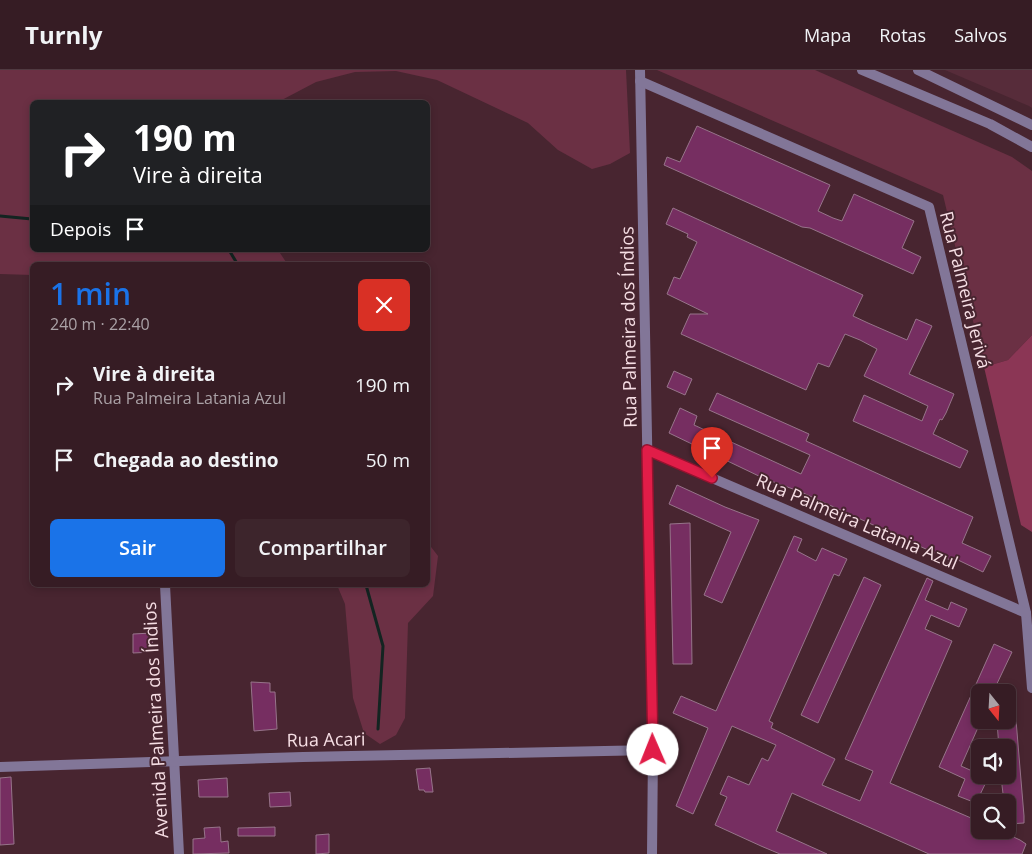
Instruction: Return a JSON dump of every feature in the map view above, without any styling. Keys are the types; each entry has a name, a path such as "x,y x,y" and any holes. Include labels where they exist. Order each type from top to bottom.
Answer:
{"street":[{"name":"Rua Palmeira dos Índios","path":"640,70 653,750 652,854"},
{"path":"862,70 990,124 1032,147"},
{"path":"918,70 1032,124"},
{"name":"Rua Palmeira Jerivá","path":"640,81 929,208 1026,613 1032,688"},
{"name":"Rua Palmeira Latania Azul","path":"647,450 1026,613"},
{"name":"Avenida Palmeira dos Índios","path":"165,587 176,761 179,854"},
{"name":"Rua Acari","path":"0,767 303,756 653,750"}],"shaded area":[{"path":"0,70 626,70 630,153 610,164 592,169 558,150 528,123 437,80 396,71 355,72 316,82 282,100 30,100 30,252 279,252 286,262 30,262 30,275 0,274"},
{"path":"657,70 815,70 1012,157 1032,171 1032,335 1008,360 984,367 943,195"},
{"path":"945,70 1032,70 1032,108 1029,106"},
{"path":"1032,335 1032,532 1021,525 984,367 1008,360"},
{"path":"430,546 438,556 433,596 408,623 405,718 396,735 380,744 364,733 353,698 345,604 338,587 430,587"}],"building":[{"path":"697,126 830,185 818,211 833,218 842,221 854,194 914,221 902,248 921,257 913,274 664,165 667,157 680,162"},
{"path":"673,208 863,295 853,316 868,323 907,340 916,319 932,326 909,374 954,394 946,413 942,420 940,419 933,434 968,451 960,468 853,421 864,395 922,421 928,406 864,376 877,349 860,340 845,334 829,367 818,363 806,390 681,334 690,314 708,314 667,294 674,277 680,279 697,242 687,237 688,234 666,224"},
{"path":"674,371 692,379 685,395 667,387"},
{"path":"717,393 809,434 806,441 973,517 962,543 991,556 983,572 958,560 957,562 950,560 801,492 763,478 669,433 680,408 697,416 694,425 801,474 810,455 709,410"},
{"path":"677,485 759,520 722,603 704,595 731,532 669,504"},
{"path":"690,523 692,664 673,664 670,524"},
{"path":"794,536 802,539 797,551 816,561 822,548 847,559 839,576 834,574 769,721 773,723 771,728 835,759 822,785 860,801 873,771 845,759 927,578 933,581 925,600 948,610 951,602 967,609 959,627 931,615 925,629 952,641 890,783 971,818 971,839 1016,838 1020,840 1026,844 1022,854 929,854 792,793 776,831 827,854 780,854 715,825 727,797 720,794 728,776 749,785 762,758 768,761 776,745 732,726 693,814 676,806 708,728 673,713 681,696 716,711"},
{"path":"864,577 881,585 818,723 801,715"},
{"path":"152,633 153,652 133,653 133,634"},
{"path":"994,644 1012,652 997,684 976,684"},
{"path":"251,682 270,683 270,692 275,692 277,729 254,731"},
{"path":"971,695 971,729 977,729 973,739 971,739 971,743 961,766 971,770 971,784 985,784 980,794 971,794 971,801 958,796 965,779 939,767"},
{"path":"1016,720 1024,823 1016,824 1016,794 1003,794 1002,784 1016,784 1016,739 998,739 998,729 1016,729"},
{"path":"430,768 433,792 419,790 416,769"},
{"path":"11,777 14,844 0,845 0,778"},
{"path":"227,778 228,797 199,797 198,780"},
{"path":"290,792 291,806 270,807 269,793"},
{"path":"220,827 221,842 228,841 229,853 193,854 193,839 205,838 204,828"},
{"path":"275,827 275,836 238,836 238,828"},
{"path":"329,834 329,853 316,854 316,835"}],"waterway":[{"path":"0,216 30,219"},
{"path":"230,252 236,262"},
{"path":"367,587 383,646 378,729"}],"route":[{"path":"653,750 647,450 712,478"}]}
